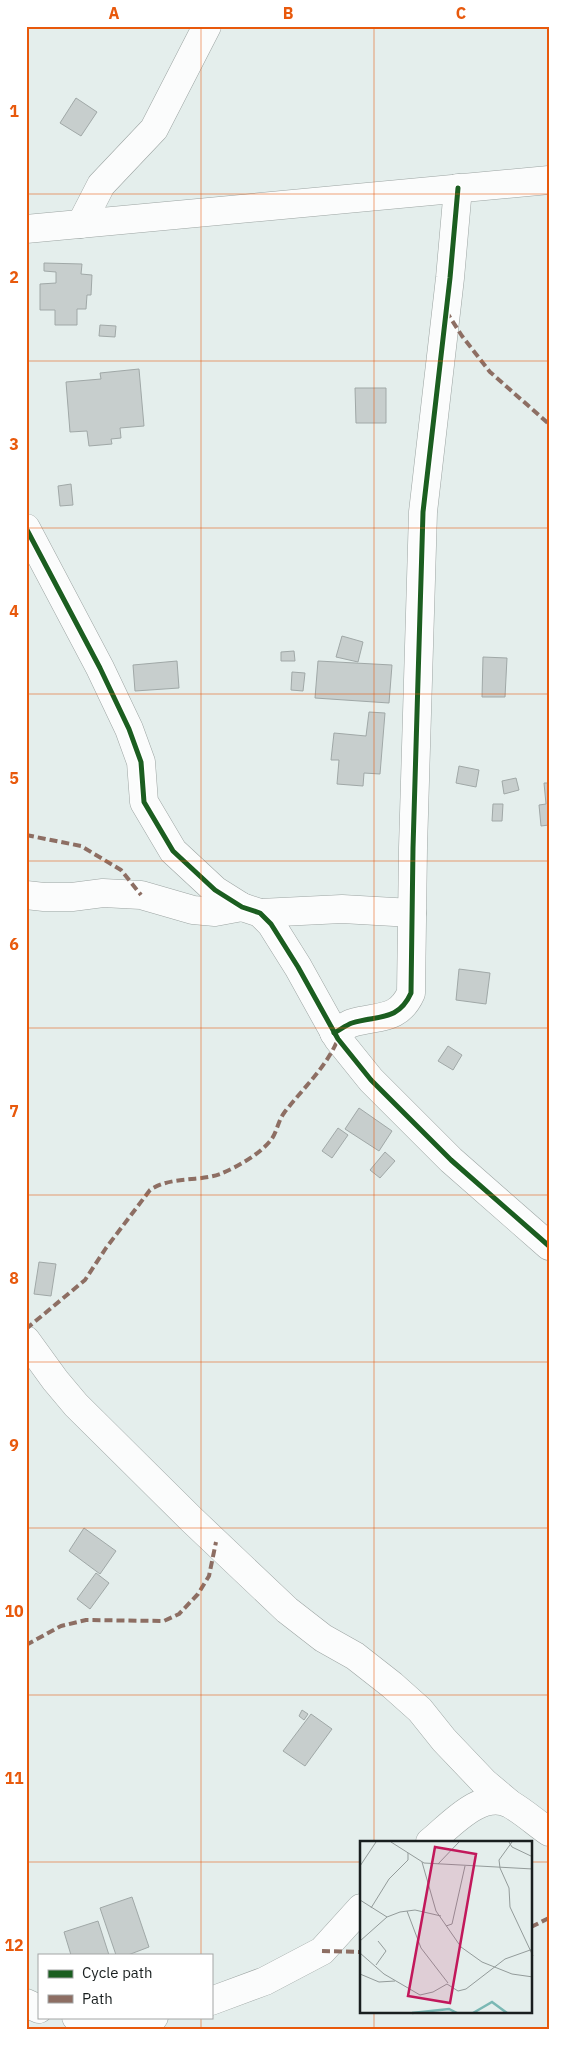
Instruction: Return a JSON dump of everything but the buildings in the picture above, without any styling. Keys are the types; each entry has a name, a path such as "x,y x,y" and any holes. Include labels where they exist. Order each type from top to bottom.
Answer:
{"street":[{"path":"81,224 101,185 154,129 208,26"},
{"path":"26,229 549,180"},
{"path":"334,1033 350,1024 381,1019 406,1005 411,994 423,512 448,295 458,188"},
{"path":"26,528 100,668 129,729 141,762 144,802 173,852 216,890 271,924 298,967 334,1033 370,1080 451,1160 549,1246"},
{"path":"26,895 53,897 103,893 141,894 193,910 215,912 342,909 412,913"},
{"path":"26,1340 76,1405 191,1519 287,1610 323,1638 355,1656 392,1684 420,1710 444,1740 484,1782 549,1832"},
{"path":"431,1841 471,1808 489,1800 509,1803"},
{"path":"212,2001 265,1981 322,1951 360,1909"},
{"path":"26,2003 38,2009"},
{"path":"81,2018 95,2021 139,2018"}],"marked path":[{"path":"446,311 462,336 490,372 549,424"},
{"path":"26,835 81,846 121,870 141,895"},
{"path":"26,1329 85,1280 106,1248 150,1190 175,1181 220,1174 260,1151 273,1137 284,1113 321,1069 338,1039"},
{"path":"26,1645 61,1626 86,1620 164,1621 179,1614 198,1594 209,1576 216,1542"},
{"path":"532,1926 549,1918"},
{"path":"322,1951 360,1952"}],"cycle path":[{"path":"334,1033 352,1023 393,1013 400,1009 411,993 413,848 423,512 450,278 458,188"},
{"path":"26,528 100,668 129,729 141,762 144,802 173,851 215,890 242,907 260,913 271,924 298,967 338,1039 371,1080 451,1160 549,1246"}]}
